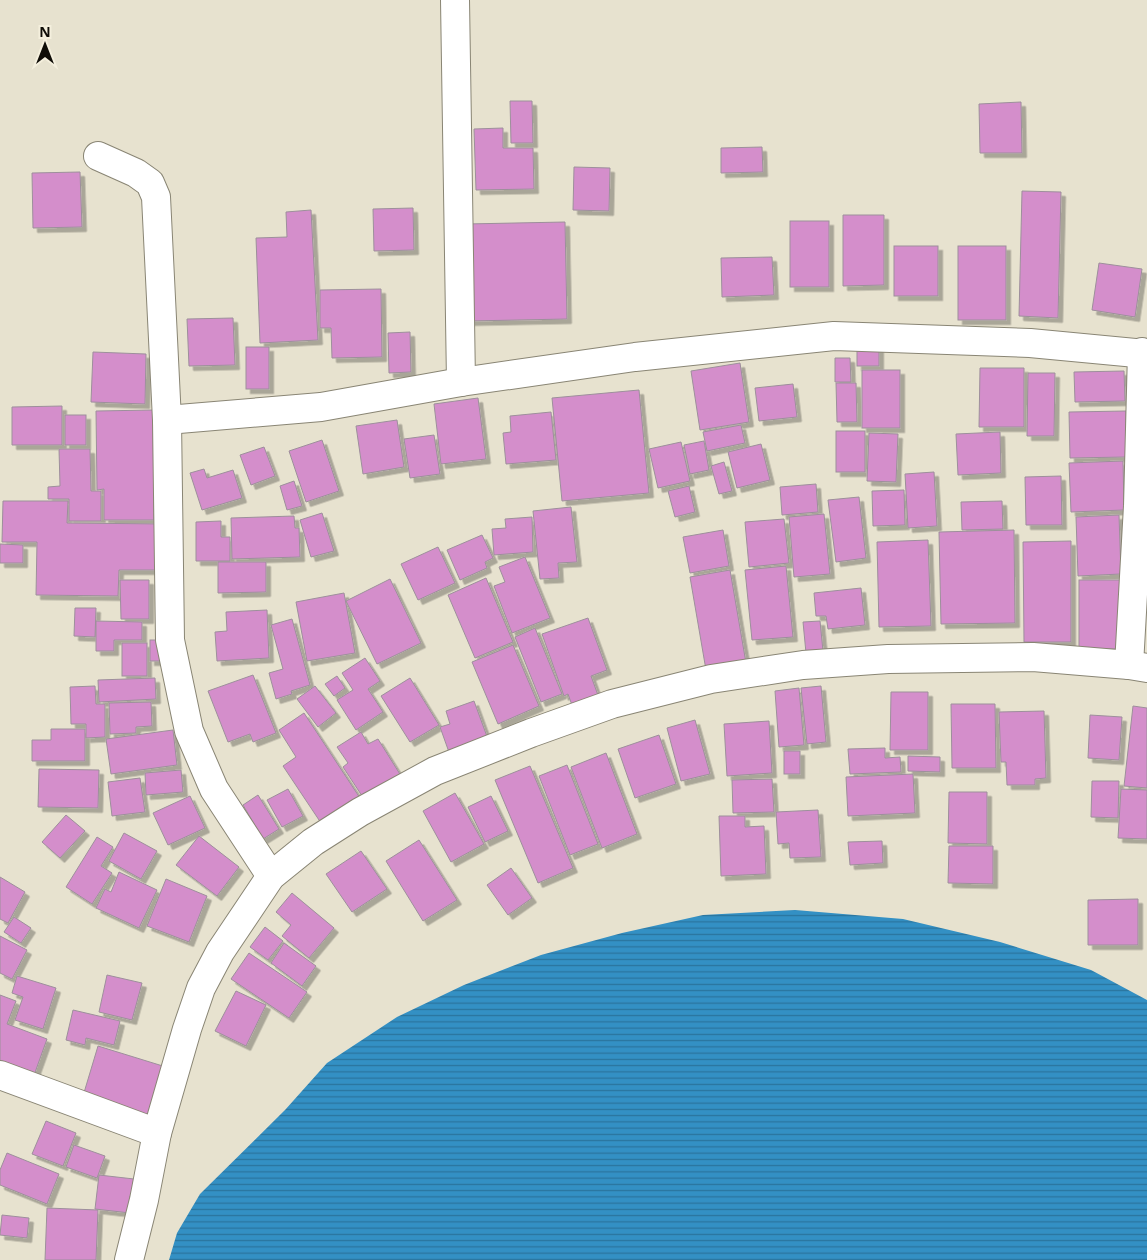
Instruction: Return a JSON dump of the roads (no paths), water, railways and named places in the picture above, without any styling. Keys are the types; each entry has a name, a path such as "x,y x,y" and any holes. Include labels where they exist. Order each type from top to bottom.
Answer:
{"street":[{"path":"455,0 461,382"},
{"path":"98,156 136,173 150,183 156,197 167,420 170,640 189,731 214,788 271,876"},
{"path":"129,1260 144,1200 157,1133 186,1029 201,988 220,952 271,876 313,842 360,812 435,772 531,734 612,704 712,679 803,665 888,659 1032,658 1138,666 1138,506 1144,353 1030,342 834,336 636,357 461,382 321,408 167,420"},
{"path":"0,1075 157,1133"}],"water":[{"path":"795,910 903,919 1000,942 1091,970 1147,1000 1147,1260 169,1260 177,1233 200,1194 285,1110 327,1063 397,1017 464,985 541,955 622,933 703,915"}]}
